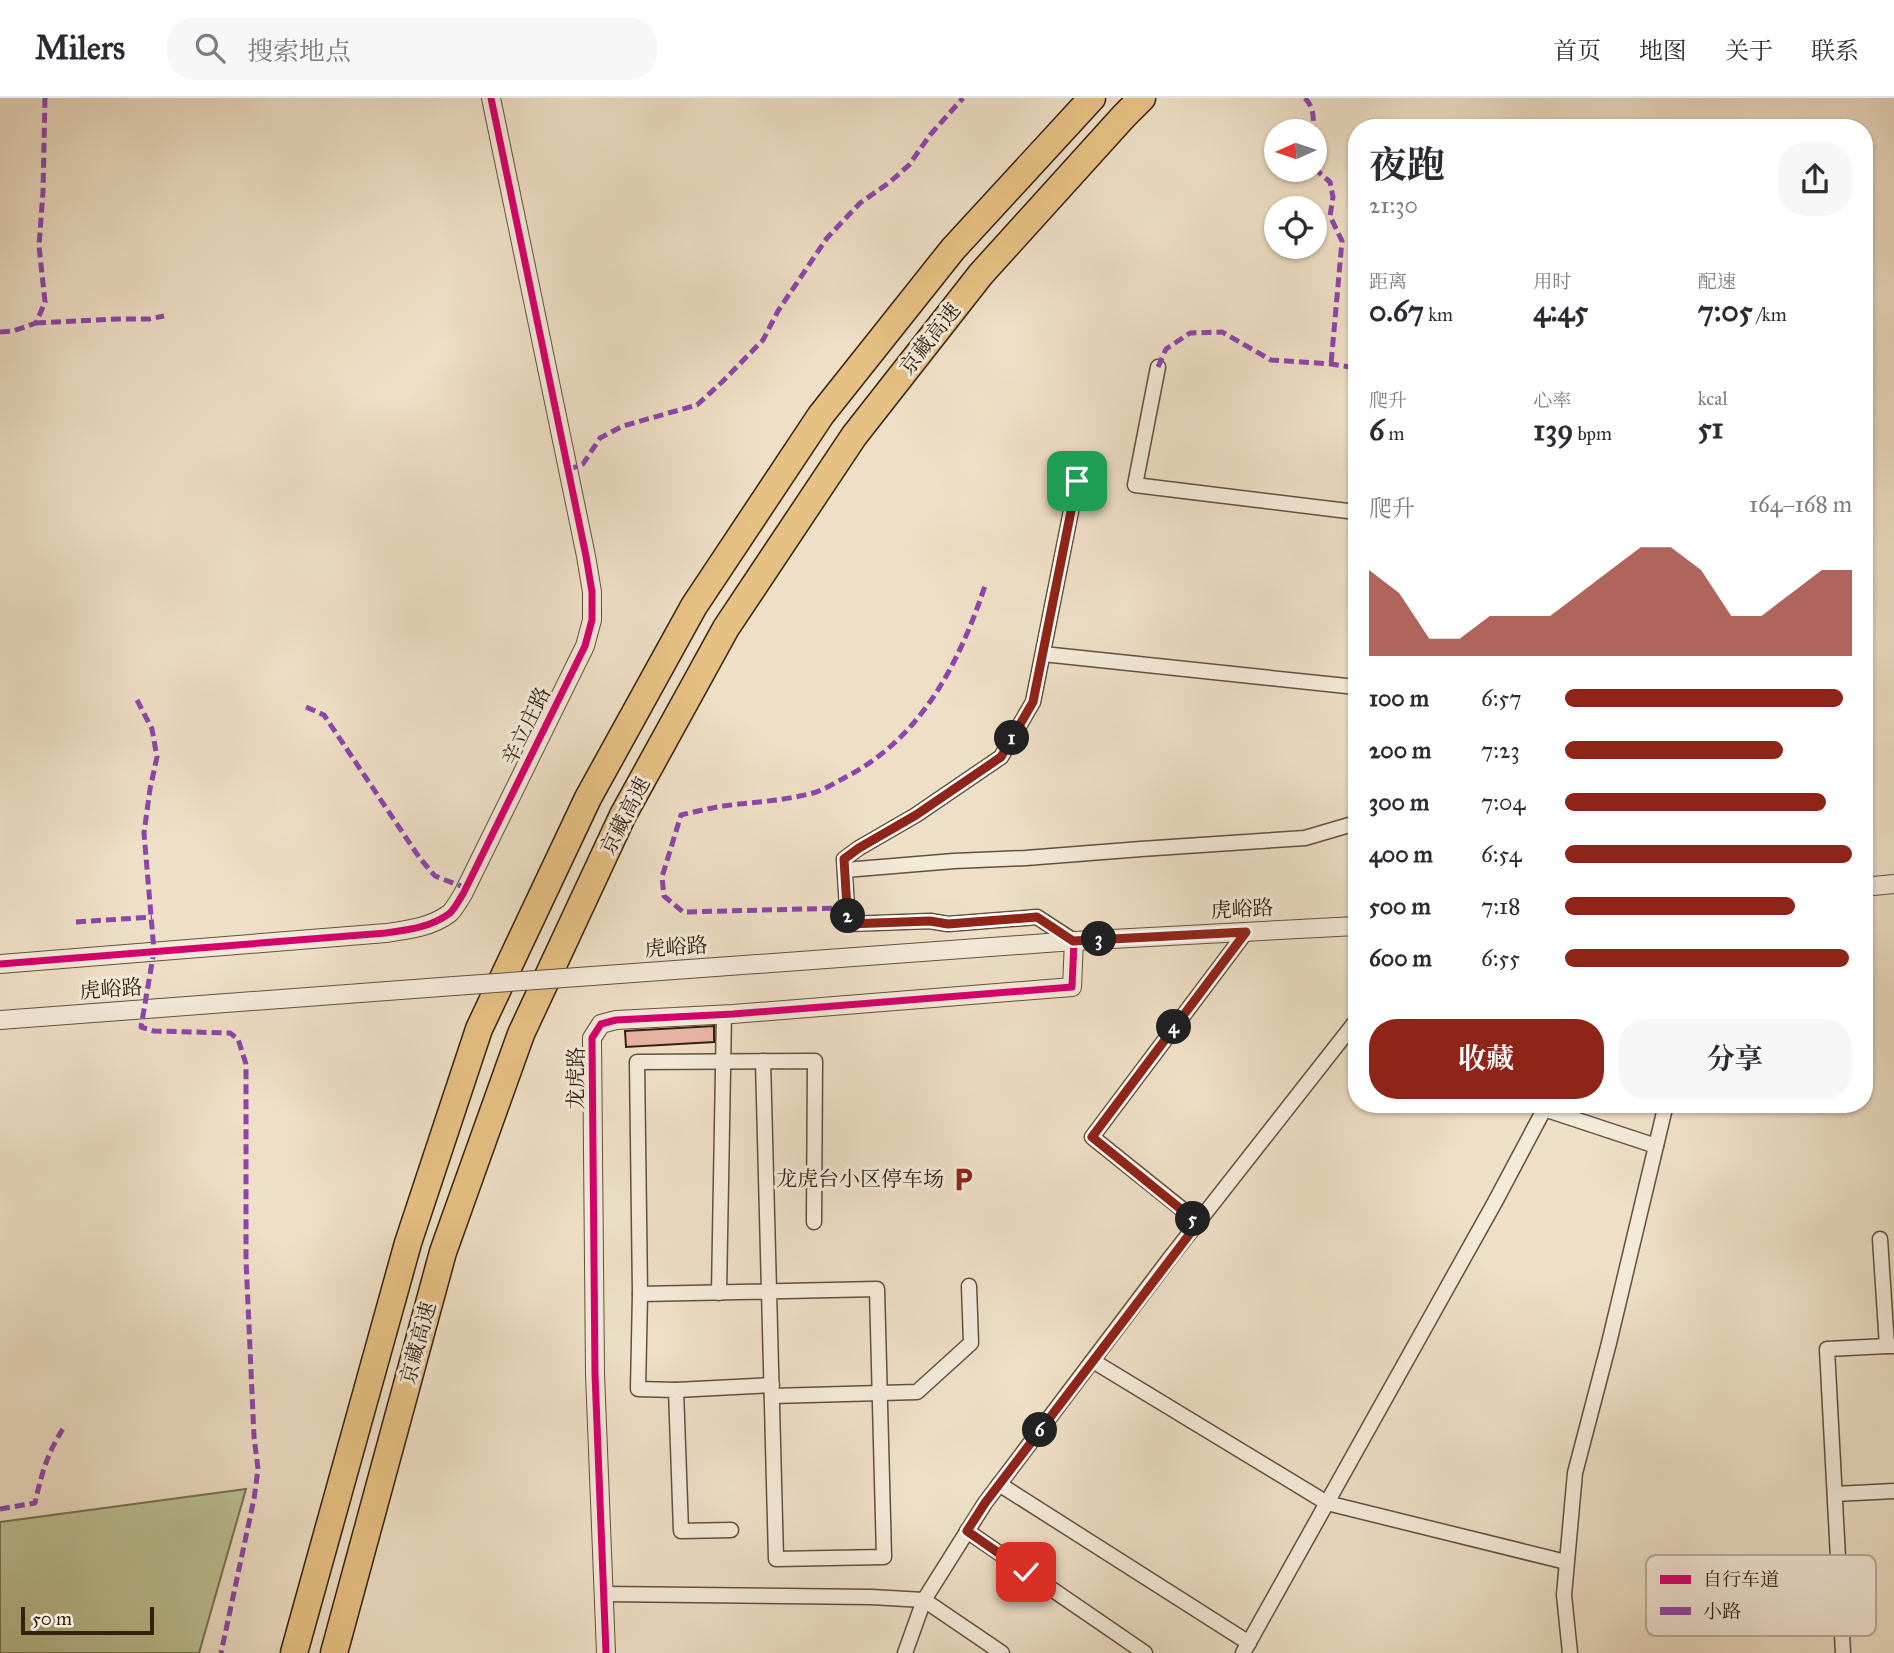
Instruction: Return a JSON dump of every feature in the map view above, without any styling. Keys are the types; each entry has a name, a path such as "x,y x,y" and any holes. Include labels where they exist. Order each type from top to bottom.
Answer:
{"highway":[{"name":"京藏高速","path":"294,1653 408,1242 479,1029 588,798 694,606 821,415 953,249 1092,98"},
{"name":"京藏高速","path":"334,1653 443,1252 521,1034 623,815 726,628 854,436 981,274 1142,98"}],"street":[{"name":"辛立庄路","path":"0,964 386,933 416,928 436,921 452,912 463,894 585,646 592,620 592,592 586,556 491,98"},
{"path":"1158,367 1135,485 1348,511"},
{"path":"1073,941 1037,917 948,924 930,921 848,924 844,859 916,815 1001,757 1033,702 1077,481"},
{"path":"1043,654 1348,686"},
{"path":"845,870 1305,838 1348,825"},
{"path":"1873,886 1894,884"},
{"name":"虎峪路","path":"0,1020 1073,941 1348,926"},
{"path":"1198,1223 1092,1137 1246,932"},
{"name":"龙虎路","path":"606,1653 595,1374 592,1038 601,1024 616,1020 1072,987 1073,941"},
{"path":"719,1293 724,1014"},
{"path":"905,1653 924,1600 999,1484 1348,1031"},
{"path":"814,1222 815,1061 637,1062 640,1294 638,1389 880,1394 917,1392 971,1343 969,1286"},
{"path":"640,1294 769,1292 877,1289 884,1556 776,1559 772,1391 769,1292 763,1062"},
{"path":"999,1484 1246,1648 1495,1202 1539,1113"},
{"path":"1562,1113 1656,1146"},
{"path":"1570,1653 1564,1595 1574,1473 1609,1343 1664,1113"},
{"path":"1838,1555 1827,1349 1891,1346 1880,1239"},
{"path":"1093,1361 1327,1503 1566,1562"},
{"path":"676,1390 681,1531 731,1530"},
{"path":"1835,1494 1894,1491"},
{"path":"967,1531 1145,1653"},
{"path":"604,1594 924,1600 1002,1653"}],"green space":[{"path":"246,1489 199,1653 0,1653 0,1522"}],"building":[{"path":"714,1026 714,1042 626,1047 625,1031"}],"marked path":[{"path":"0,332 13,331 36,323 45,302 39,246 45,98"},
{"path":"568,470 583,464 600,438 623,426 697,405 722,382 763,340 778,311 827,238 860,203 909,165 930,135 963,98"},
{"path":"1305,98 1313,113 1313,119"},
{"path":"1327,179 1333,197 1330,216 1342,241 1331,364"},
{"path":"36,323 149,319 164,316"},
{"path":"1158,367 1166,349 1190,333 1222,332 1271,360 1348,367"},
{"path":"847,908 683,912 664,896 662,877 681,815 813,793 873,760 897,741 935,694 964,641 986,583"},
{"path":"137,700 152,729 157,757 144,833 154,951 141,1027 154,1031 230,1033 238,1039 246,1064 246,1260 254,1437 258,1469 221,1653"},
{"path":"306,707 324,715 419,857 435,876 466,888"},
{"path":"76,922 152,917"},
{"path":"0,1509 35,1503 46,1464 64,1427"}],"cycle path":[{"path":"0,964 394,932 436,922 452,911 463,894 585,646 592,620 592,592 586,556 491,98"},
{"path":"606,1653 595,1374 592,1038 601,1024 616,1020 733,1014 1072,987 1074,941 1037,917 948,924 930,921 848,924 844,859 916,815 1001,757 1033,702 1077,481"}],"place":[{"name":"龙虎台小区停车场","path":"964,1179"}],"route":[{"path":"1026,1572 967,1531 985,1503 1198,1223 1092,1137 1246,932 1073,941 1037,917 948,924 930,921 848,924 844,859 916,815 1001,757 1033,702 1077,481"}]}
